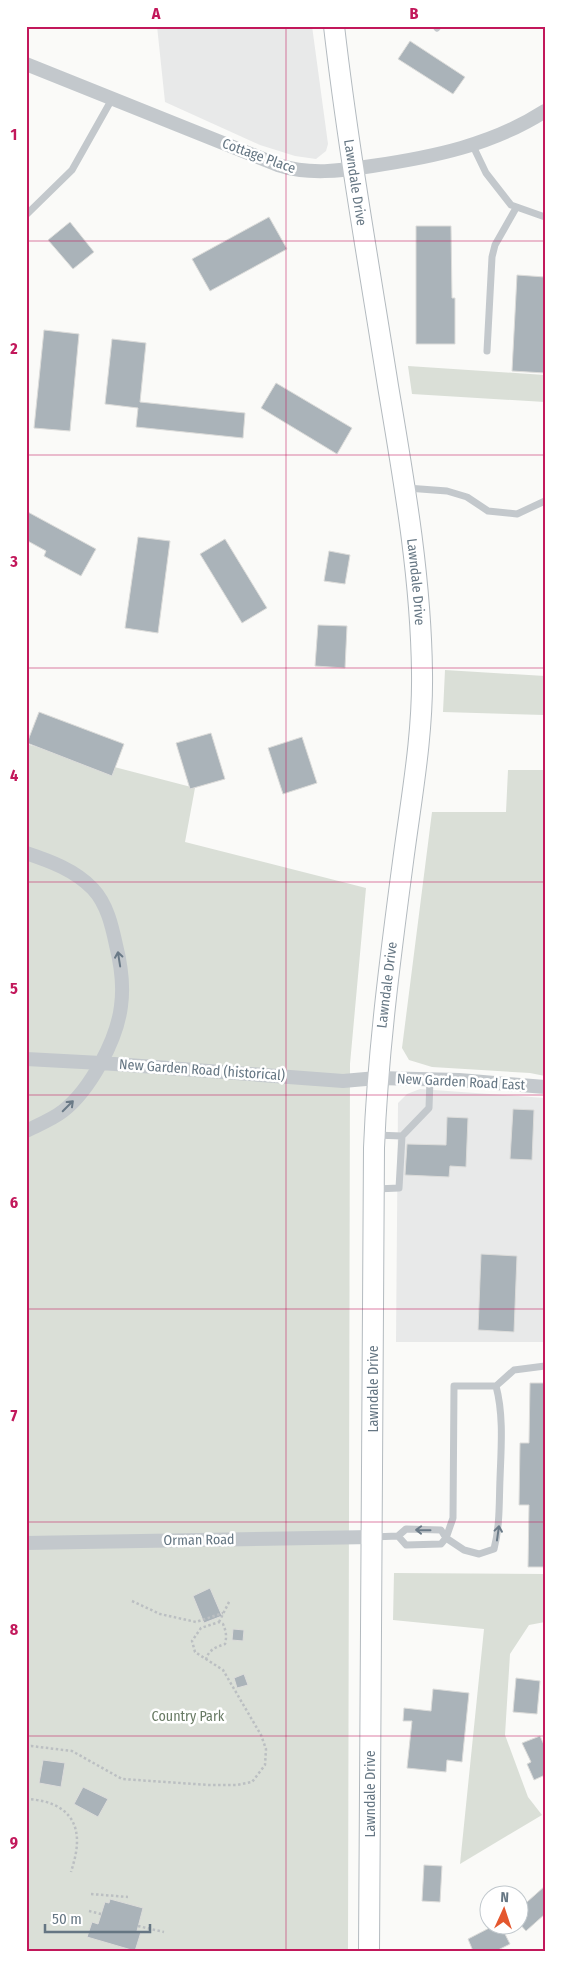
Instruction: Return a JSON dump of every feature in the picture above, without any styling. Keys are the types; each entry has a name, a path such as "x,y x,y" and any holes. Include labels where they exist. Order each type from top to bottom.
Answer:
{"main road":[{"name":"Lawndale Drive","path":"334,26 353,169 404,488 419,602 422,668 421,715 383,1012 377,1078 374,1189 369,1951"}],"street":[{"name":"Cottage Place","path":"26,64 291,169 317,172 353,169 439,155 472,146 503,134 545,111"},
{"path":"26,853 50,861 74,874 93,890 104,906 113,930 122,982 122,1006 112,1039 101,1063 84,1088 64,1111 26,1131"},
{"name":"New Garden Road (historical)","path":"26,1059 343,1081 377,1078"},
{"name":"New Garden Road East","path":"377,1078 459,1080 545,1087"},
{"name":"Orman Road","path":"26,1543 372,1537"}],"lane":[{"path":"26,215 72,170 112,99"},
{"path":"472,146 486,173 511,205 545,218"},
{"path":"487,351 492,257 495,245 516,208"},
{"path":"404,488 446,491 467,497 488,510 517,514 545,501"},
{"path":"374,1189 399,1188 402,1136 429,1108 430,1079"},
{"path":"375,1135 402,1136"},
{"path":"398,1536 406,1545 442,1544 446,1538 453,1518 454,1386 496,1386 514,1370 545,1366"},
{"path":"372,1537 398,1536 406,1529 441,1530 446,1538 464,1550 479,1554 494,1549 499,1533 501,1444 500,1399 496,1386"}],"path":[{"path":"26,1747 72,1751 122,1779 208,1785 238,1785 252,1782 265,1765 266,1749 261,1735 223,1670 195,1652 192,1641 201,1628 219,1622 230,1600"},
{"path":"132,1601 160,1614 196,1622 223,1613"},
{"path":"206,1660 212,1650 225,1644 226,1630 223,1624 219,1622"},
{"path":"26,1800 41,1800 55,1805 66,1813 73,1823 77,1843 72,1872"},
{"path":"91,1894 128,1897"},
{"path":"89,1910 101,1914"},
{"path":"138,1926 164,1932"}],"shaded area":[{"path":"157,26 312,26 328,144 326,151 316,159 295,156 260,145 165,102"},
{"path":"420,1089 545,1098 545,1342 396,1342 398,1103 407,1094"}],"green space":[{"path":"408,366 545,375 545,402 412,394"},
{"path":"445,670 545,676 545,715 443,712"},
{"name":"Country Park","path":"26,744 195,788 185,842 366,888 350,1064 348,1951 26,1951"},
{"path":"508,770 545,770 545,1076 530,1073 432,1067 409,1060 402,1048 432,812 506,812"},
{"path":"394,1573 545,1574 545,1622 529,1625 510,1654 505,1735 528,1797 542,1815 460,1864 484,1629 393,1620"}],"building":[{"path":"410,41 465,77 453,94 398,59"},
{"path":"269,217 287,249 210,291 192,259"},
{"path":"70,222 94,252 73,269 48,240"},
{"path":"416,226 451,226 452,298 455,298 455,344 416,344"},
{"path":"517,275 545,277 545,373 512,371"},
{"path":"44,330 79,334 70,431 34,428"},
{"path":"112,339 146,343 140,402 245,413 243,438 136,427 138,408 105,404"},
{"path":"276,383 352,428 337,454 261,408"},
{"path":"26,511 96,549 81,576 44,556 46,551 26,540"},
{"path":"138,537 170,541 158,633 125,628"},
{"path":"225,539 267,608 242,623 200,554"},
{"path":"329,551 350,555 345,584 324,581"},
{"path":"318,625 347,626 345,668 315,666"},
{"path":"39,712 124,744 112,776 27,743"},
{"path":"211,733 225,779 190,789 176,743"},
{"path":"302,737 317,783 283,794 268,748"},
{"path":"513,1109 534,1110 532,1160 510,1159"},
{"path":"447,1117 468,1118 466,1167 450,1166 449,1177 405,1175 407,1144 446,1145"},
{"path":"481,1254 517,1256 514,1332 478,1330"},
{"path":"530,1383 545,1383 545,1567 528,1567 529,1505 519,1505 520,1443 529,1443"},
{"path":"210,1588 222,1616 204,1623 193,1596"},
{"path":"233,1629 244,1630 243,1641 232,1640"},
{"path":"244,1674 248,1685 237,1688 234,1678"},
{"path":"516,1678 540,1681 537,1714 513,1712"},
{"path":"433,1689 469,1693 462,1762 447,1760 446,1772 407,1768 412,1721 403,1721 404,1708 431,1711"},
{"path":"540,1736 545,1747 545,1775 534,1780 527,1764 531,1762 522,1743"},
{"path":"43,1760 65,1763 61,1787 39,1783"},
{"path":"83,1787 108,1799 98,1817 74,1804"},
{"path":"424,1865 442,1866 440,1902 422,1901"},
{"path":"545,1886 545,1914 528,1929 528,1901"},
{"path":"110,1899 143,1908 137,1931 141,1932 135,1951 87,1937 92,1922 98,1924 105,1902 109,1903"},
{"path":"478,1934 505,1934 510,1944 496,1951 473,1951 468,1939"}]}
